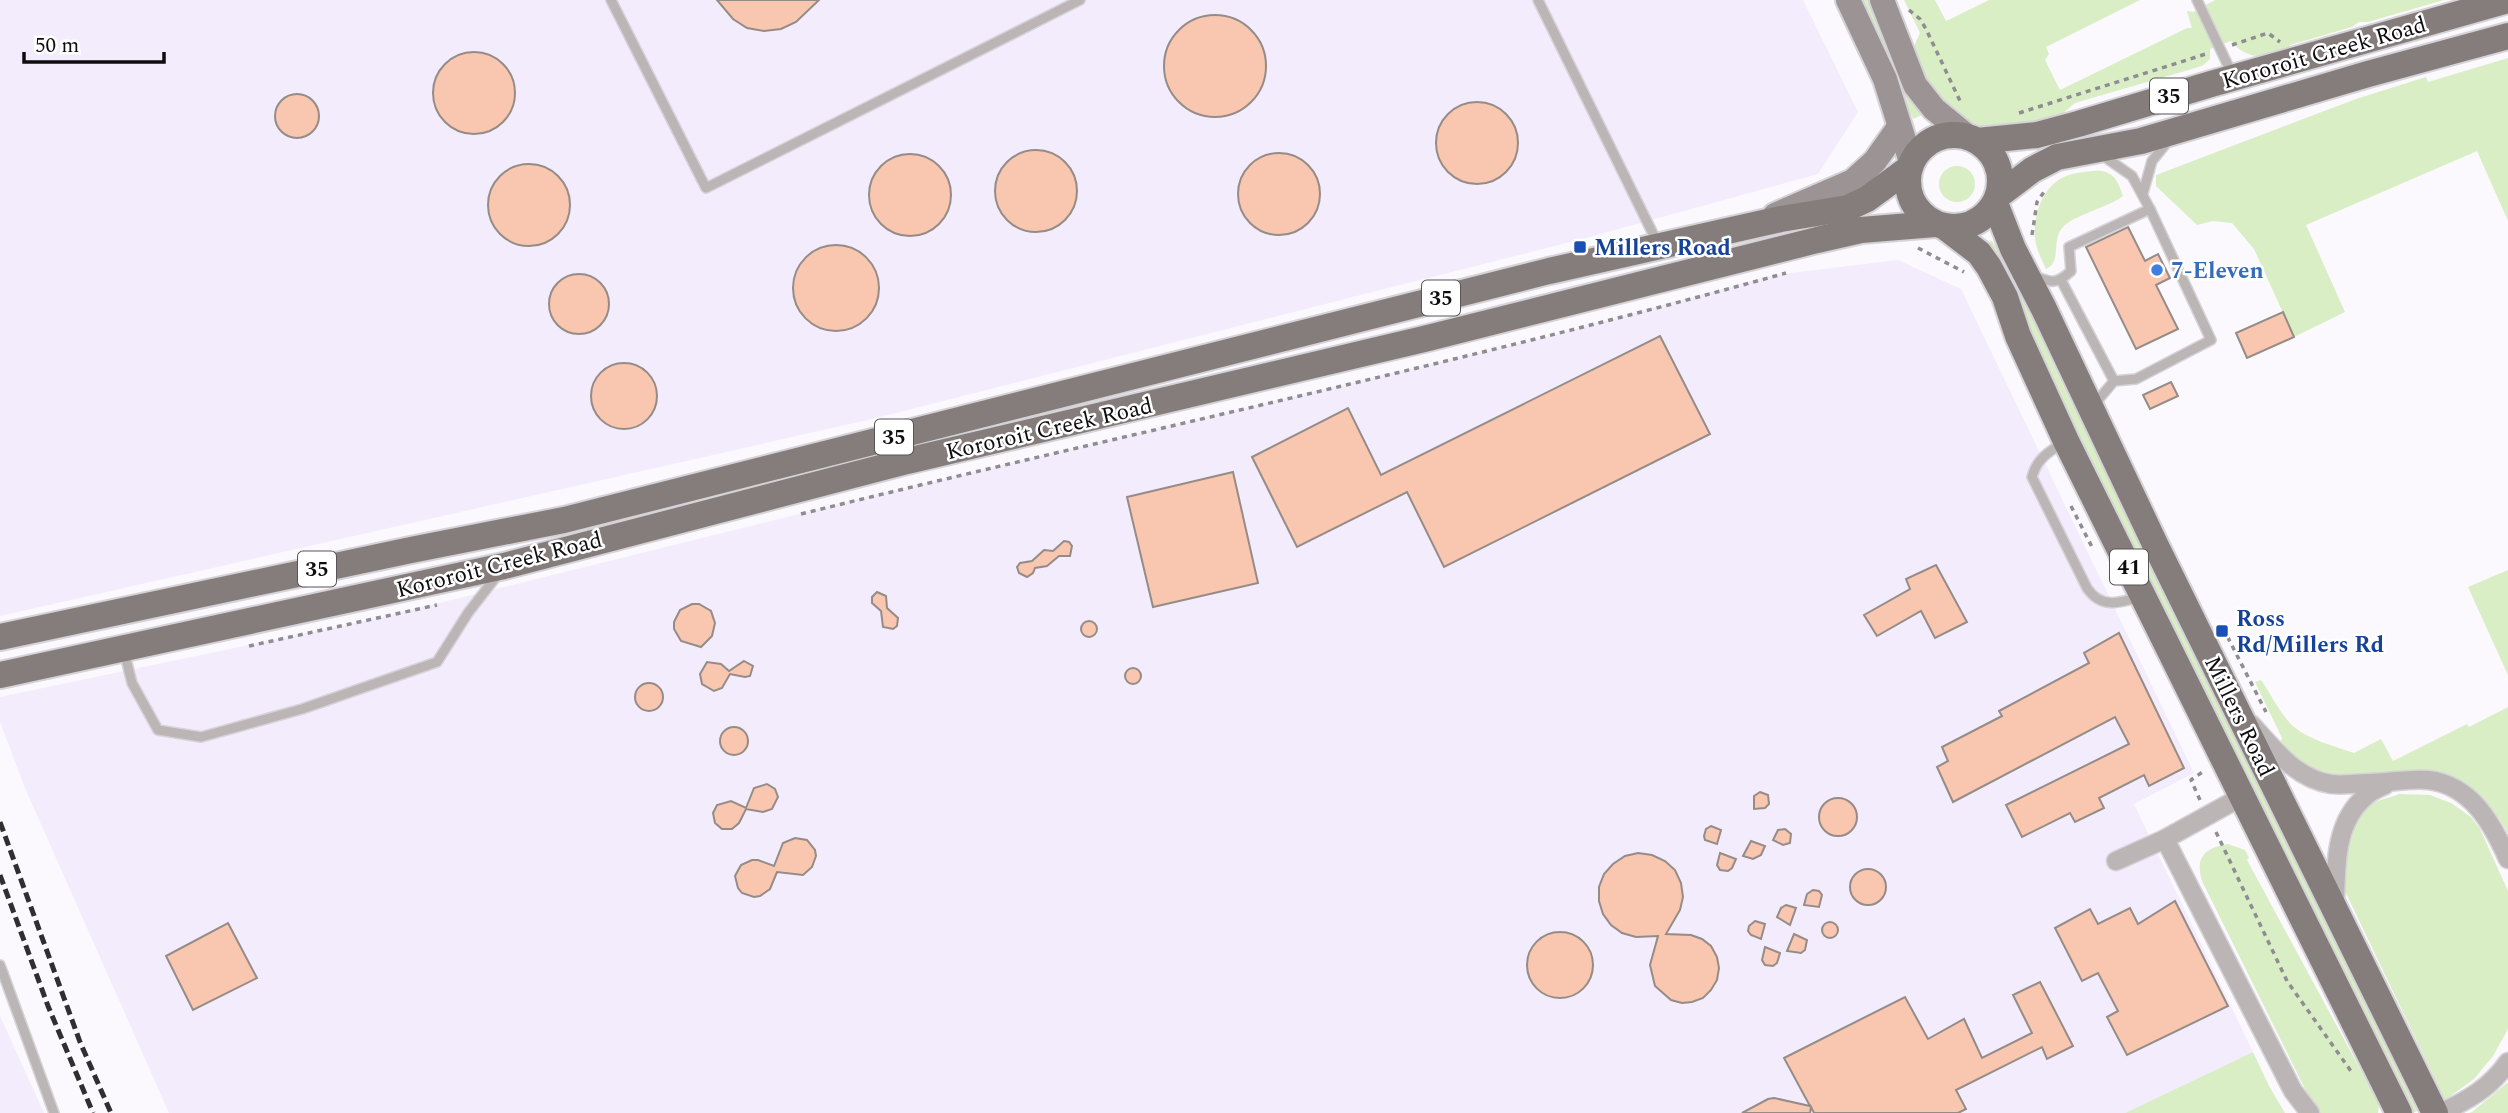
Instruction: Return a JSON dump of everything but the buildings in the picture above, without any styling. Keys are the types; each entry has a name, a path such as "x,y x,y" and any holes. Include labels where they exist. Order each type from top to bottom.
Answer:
{"main road":[{"path":"1848,0 1885,79 1910,166 1907,186 1912,202 1922,215 1940,226"},
{"path":"1882,0 1915,85 1934,109 1990,152 1998,166 2001,181 1997,199"},
{"name":"Kororoit Creek Road","path":"1972,138 2037,135 2508,0"},
{"name":"Kororoit Creek Road","path":"1997,199 2043,163 2057,157 2141,141 2508,36"},
{"path":"1747,227 1853,181 1875,161 1899,127"},
{"name":"35","path":"1910,166 1919,150 1941,136 1954,134 1972,138"},
{"name":"Kororoit Creek Road","path":"0,637 564,520 1659,245 1848,208 1867,199 1910,166"},
{"name":"35","path":"1940,226 1960,227 1974,223 1986,215 1997,199"},
{"name":"Millers Road","path":"1997,199 2009,239 2090,410 2435,1113"},
{"name":"Kororoit Creek Road","path":"0,675 504,566 895,464 1231,385 1861,230 1940,226"},
{"name":"Millers Road","path":"1940,226 1979,253 2005,297 2018,336 2066,441 2397,1109"},
{"path":"1659,245 1688,272"},
{"path":"1224,353 1231,385"},
{"path":"115,612 123,648"},
{"path":"70,621 79,657"}],"street":[{"path":"2236,707 2281,757 2303,773 2331,784 2427,779 2454,786 2473,802 2494,827 2508,859"},
{"path":"2335,910 2336,864 2339,840 2344,827 2366,796 2388,783"},
{"path":"2116,861 2165,839 2243,796"},
{"path":"2165,839 2293,1091 2310,1113"},
{"path":"2440,1113 2467,1101 2498,1078 2508,1062"}],"lane":[{"path":"611,0 706,188 1080,0"},
{"path":"1538,0 1659,245"},
{"path":"2197,0 2234,77"},
{"path":"2143,193 2152,162 2178,130"},
{"path":"2090,410 2113,381 2136,379 2211,340 2143,193 2132,176 2122,167 2094,151"},
{"path":"2025,271 2050,282 2062,280 2071,271 2069,247 2150,209"},
{"path":"2062,280 2113,381"},
{"path":"2066,441 2042,457 2035,466 2032,477 2087,589 2102,603 2114,604 2143,597"},
{"path":"123,648 132,683 158,730 201,737 302,709 437,662 468,613 504,566"},
{"path":"0,965 54,1113"}],"path":[{"path":"2015,114 2233,45"},
{"path":"790,517 1193,419 1376,378 1787,272"},
{"path":"247,646 443,604"},
{"path":"2207,815 2287,981 2357,1080"}],"shaded area":[{"path":"0,0 1803,0 1858,112 1818,174 1586,238 872,419 0,616"},
{"path":"1898,260 1961,289 2194,773 2134,804 2253,1052 2125,1113 169,1113 25,788 0,722 0,697 374,619 876,495 1542,338 1774,275"},
{"path":"0,1016 44,1113 0,1113"}],"green space":[{"path":"1861,0 1868,0 1902,84 1922,115 1913,119"},
{"path":"1904,0 1935,0 1946,21 1989,0 2140,0 2046,47 2049,54 2045,60 2060,90 2187,28 2192,28 2187,11 2193,12 2215,0 2444,0 2368,22 2359,22 2352,27 2290,45 2286,52 2278,54 2256,56 2243,52 2231,41 2210,49 2210,59 2202,66 2075,103 2056,119 1986,128 1970,122 1946,107 1925,83 1914,46 1920,33"},
{"path":"2508,58 2508,221 2477,151 2306,225 2345,312 2294,337 2254,249 2232,223 2213,221 2197,225 2156,186 2156,175 2356,99 2426,77 2428,82"},
{"path":"1957,166 1970,171 1975,184 1970,197 1957,202 1944,197 1939,184 1944,171"},
{"path":"2093,171 2110,174 2119,185 2123,196 2064,226 2058,237 2054,261 2046,269 2035,238 2039,207 2057,181 2076,173"},
{"path":"1992,241 2002,253 2064,387 2421,1109 2413,1113 2048,383 1982,245"},
{"path":"2508,570 2508,675 2468,587"},
{"path":"2261,680 2284,716 2299,731 2354,753 2381,739 2393,761 2508,707 2508,834 2499,818 2477,793 2450,777 2418,771 2342,776 2319,773 2300,765 2279,745 2282,738 2255,682"},
{"path":"2399,794 2430,795 2451,803 2471,817 2480,829 2508,891 2508,1029 2493,1056 2474,1079 2445,1100 2343,887 2346,843 2353,823 2371,804"},
{"path":"2228,844 2245,850 2249,858 2247,860 2379,1104 2378,1113 2319,1113 2311,1101 2202,881 2200,866 2203,855 2213,848"},
{"path":"2253,1052 2285,1113 2125,1113"},
{"path":"2508,1082 2508,1113 2469,1113 2472,1112"}],"railway":[{"path":"0,822 80,1042 111,1113"},
{"path":"0,875 48,1006 93,1113"}],"place":[{"name":"Millers Road","path":"1580,247"},
{"name":"7-Eleven","path":"2157,270"},
{"name":"Ross Rd/Millers Rd","path":"2222,631"}]}
